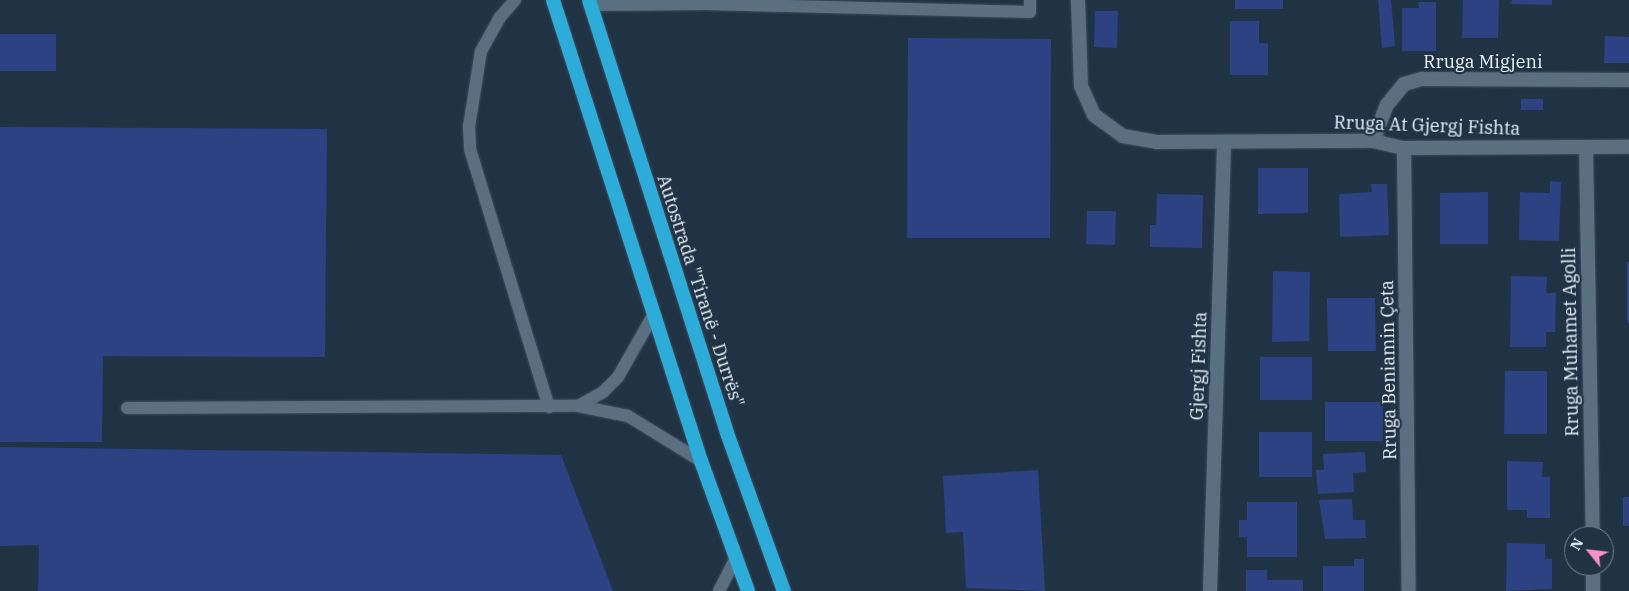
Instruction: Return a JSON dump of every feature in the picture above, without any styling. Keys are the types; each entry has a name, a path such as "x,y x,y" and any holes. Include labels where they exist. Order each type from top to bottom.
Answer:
{"highway":[{"path":"553,0 701,461 748,591"},
{"name":"Autostrada \"Tiranë - Durrës\"","path":"589,2 727,433 784,591"}],"street":[{"name":"Rruga At Gjergj Fishta","path":"1078,0 1081,86 1094,115 1123,136 1156,142 1373,141 1404,148 1629,147"},
{"name":"Rruga Migjeni","path":"1373,141 1387,106 1404,84 1422,79 1629,80"},
{"name":"Gjergj Fishta","path":"1210,591 1224,143"},
{"name":"Rruga Beniamin Çeta","path":"1404,148 1409,591"},
{"name":"Rruga Muhamet Agolli","path":"1586,148 1592,526"},
{"path":"1593,576 1593,591"}],"lane":[{"path":"515,0 500,17 481,51 469,127 470,149 549,407"},
{"path":"589,2 706,2 1030,12 1030,0"},
{"path":"578,406 603,392 618,377 654,314"},
{"path":"127,408 578,406 628,416 701,461"},
{"path":"719,591 736,558"}],"building":[{"path":"1235,0 1283,0 1283,9 1235,9"},
{"path":"1378,0 1391,0 1395,46 1382,48"},
{"path":"1463,0 1499,0 1498,38 1462,38"},
{"path":"1512,0 1552,0 1552,5 1511,4"},
{"path":"1418,2 1436,2 1436,51 1402,51 1402,8 1419,8"},
{"path":"1095,11 1118,11 1117,48 1094,47"},
{"path":"1230,21 1259,21 1259,43 1268,43 1268,75 1230,75"},
{"path":"0,34 56,34 56,71 0,71"},
{"path":"1605,36 1629,37 1629,63 1604,63"},
{"path":"908,38 1051,39 1050,238 907,238"},
{"path":"1521,99 1543,99 1543,110 1521,110"},
{"path":"0,127 327,129 325,357 103,356 102,442 0,442"},
{"path":"1258,168 1308,168 1308,213 1258,214"},
{"path":"1550,181 1561,182 1559,241 1519,240 1520,192 1550,193"},
{"path":"1371,184 1387,184 1389,235 1340,237 1339,194 1372,192"},
{"path":"1488,192 1488,244 1440,244 1440,193"},
{"path":"1157,194 1203,195 1202,248 1150,247 1150,225 1156,225"},
{"path":"1087,211 1116,211 1115,245 1086,244"},
{"path":"1627,262 1629,262 1629,323 1627,323"},
{"path":"1273,271 1310,272 1309,341 1272,342"},
{"path":"1511,276 1547,277 1546,293 1556,293 1555,332 1546,332 1546,347 1510,347"},
{"path":"1327,298 1375,298 1376,351 1328,351"},
{"path":"1260,357 1312,357 1312,400 1260,400"},
{"path":"1505,371 1547,371 1547,434 1504,434"},
{"path":"1325,402 1383,402 1383,441 1325,441"},
{"path":"1259,432 1312,432 1312,477 1259,477"},
{"path":"0,447 561,455 613,591 38,591 39,545 0,546"},
{"path":"1365,452 1366,472 1353,473 1354,492 1318,494 1316,470 1324,470 1323,454"},
{"path":"1507,461 1543,462 1542,477 1550,477 1550,518 1527,518 1527,510 1507,510"},
{"path":"1038,470 1045,591 966,588 963,532 946,533 943,476"},
{"path":"1623,497 1629,497 1629,526 1623,526"},
{"path":"1352,499 1353,520 1365,520 1366,538 1325,539 1319,500"},
{"path":"1247,502 1297,502 1297,557 1247,557 1247,537 1239,537 1239,520 1247,520"},
{"path":"1507,543 1545,544 1545,559 1552,559 1552,589 1506,591"},
{"path":"1354,559 1364,559 1364,591 1323,591 1323,566 1354,566"},
{"path":"1246,570 1267,570 1267,580 1303,580 1303,591 1246,591"}]}
